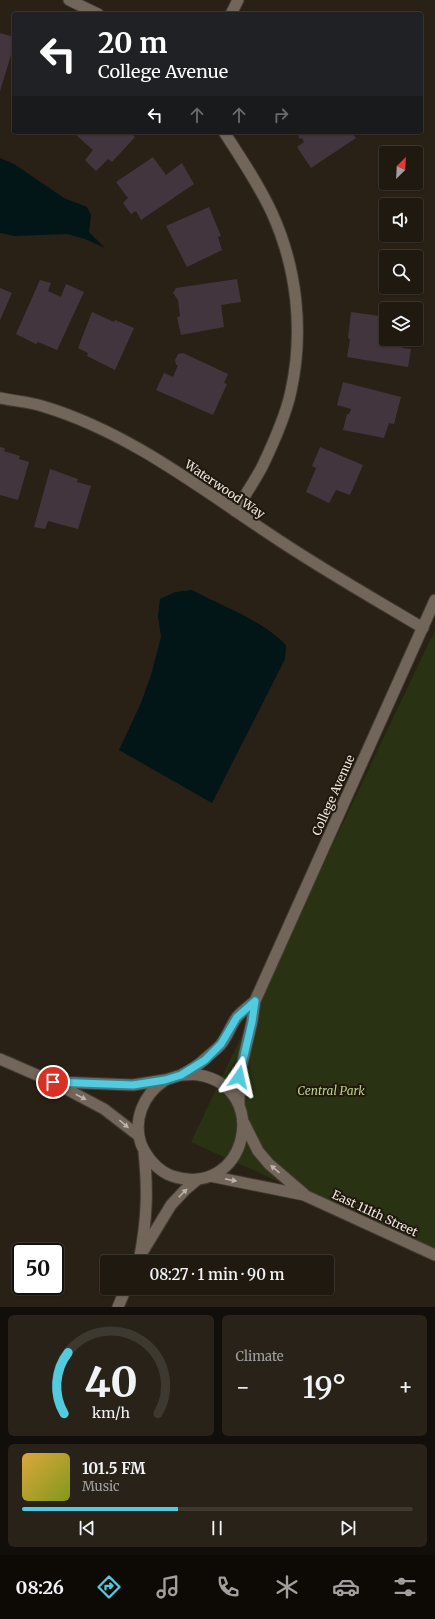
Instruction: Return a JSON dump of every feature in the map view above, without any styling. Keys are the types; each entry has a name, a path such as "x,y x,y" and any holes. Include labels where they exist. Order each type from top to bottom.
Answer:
{"main road":[{"path":"69,0 94,12"},
{"path":"232,12 238,0"},
{"path":"225,134 271,212 283,241 292,269 298,335 296,366 291,392 281,422 262,468 235,511"},
{"name":"Waterwood Way","path":"0,398 41,405 118,437 160,461 269,534 423,628"},
{"name":"College Avenue","path":"239,1105 239,1077 252,1022 255,1001 435,600"},
{"name":"College Avenue","path":"181,1075 205,1060 221,1044 237,1017 255,1001"},
{"path":"0,1059 53,1082 104,1109 139,1136"},
{"path":"53,1082 133,1085 165,1080 181,1075 199,1074 216,1080 230,1091 239,1105 244,1123 242,1140 236,1155 225,1167 210,1176 198,1179 182,1179 167,1174 154,1165 144,1152"},
{"path":"139,1255 145,1227 147,1198 144,1152 139,1136 138,1120 143,1104 152,1090 165,1080"},
{"name":"East 111th Street","path":"244,1123 258,1151 269,1164 304,1195"},
{"name":"East 111th Street","path":"210,1176 304,1195 435,1255"},
{"path":"140,1255 171,1205 184,1190 198,1179"},
{"path":"118,1307 123,1295"}],"green space":[{"name":"Central Park","path":"435,630 435,1252 191,1142"}],"shaded area":[{"path":"0,158 14,164 64,198 87,207 91,215 89,232 105,248 85,239 67,234 15,236 0,233"},
{"path":"192,590 241,614 265,628 286,645 285,659 212,803 119,750 141,703 151,675 161,637 158,616 160,599 175,592"}],"building":[{"path":"0,33 12,36 12,52 0,91"},
{"path":"132,134 135,137 112,162 108,159 96,171 85,160 93,150 76,135"},
{"path":"297,134 353,134 356,138 311,168 297,147 304,142 302,138 300,139"},
{"path":"153,157 166,175 182,163 194,184 141,220 136,211 131,214 123,203 128,198 116,182"},
{"path":"209,207 221,236 218,237 222,250 187,267 166,226"},
{"path":"237,279 241,302 221,305 224,327 181,335 177,317 180,316 178,300 173,293 176,288"},
{"path":"40,280 51,283 48,291 61,297 66,284 84,292 57,350 38,342 36,344 16,334"},
{"path":"0,288 12,293 0,320"},
{"path":"92,312 114,322 115,320 134,328 115,370 87,356 88,353 78,348"},
{"path":"351,312 379,316 379,346 402,346 402,348 411,349 408,367 347,357 350,339 348,338"},
{"path":"183,353 228,374 224,383 227,384 213,415 156,390 164,373 173,377 178,365 176,365 175,360 178,354"},
{"path":"343,382 401,397 394,424 389,423 384,438 343,430 347,414 349,414 351,409 337,405"},
{"path":"0,447 5,448 4,451 20,456 19,459 29,462 18,500 0,495"},
{"path":"320,447 363,465 350,495 336,490 329,503 306,492 316,468 312,466"},
{"path":"50,469 78,479 77,482 91,486 78,529 48,521 45,529 34,527"}],"route":[{"path":"53,1082 133,1085 165,1080 181,1075 205,1060 221,1044 237,1017 255,1001 252,1022 239,1077"}]}
